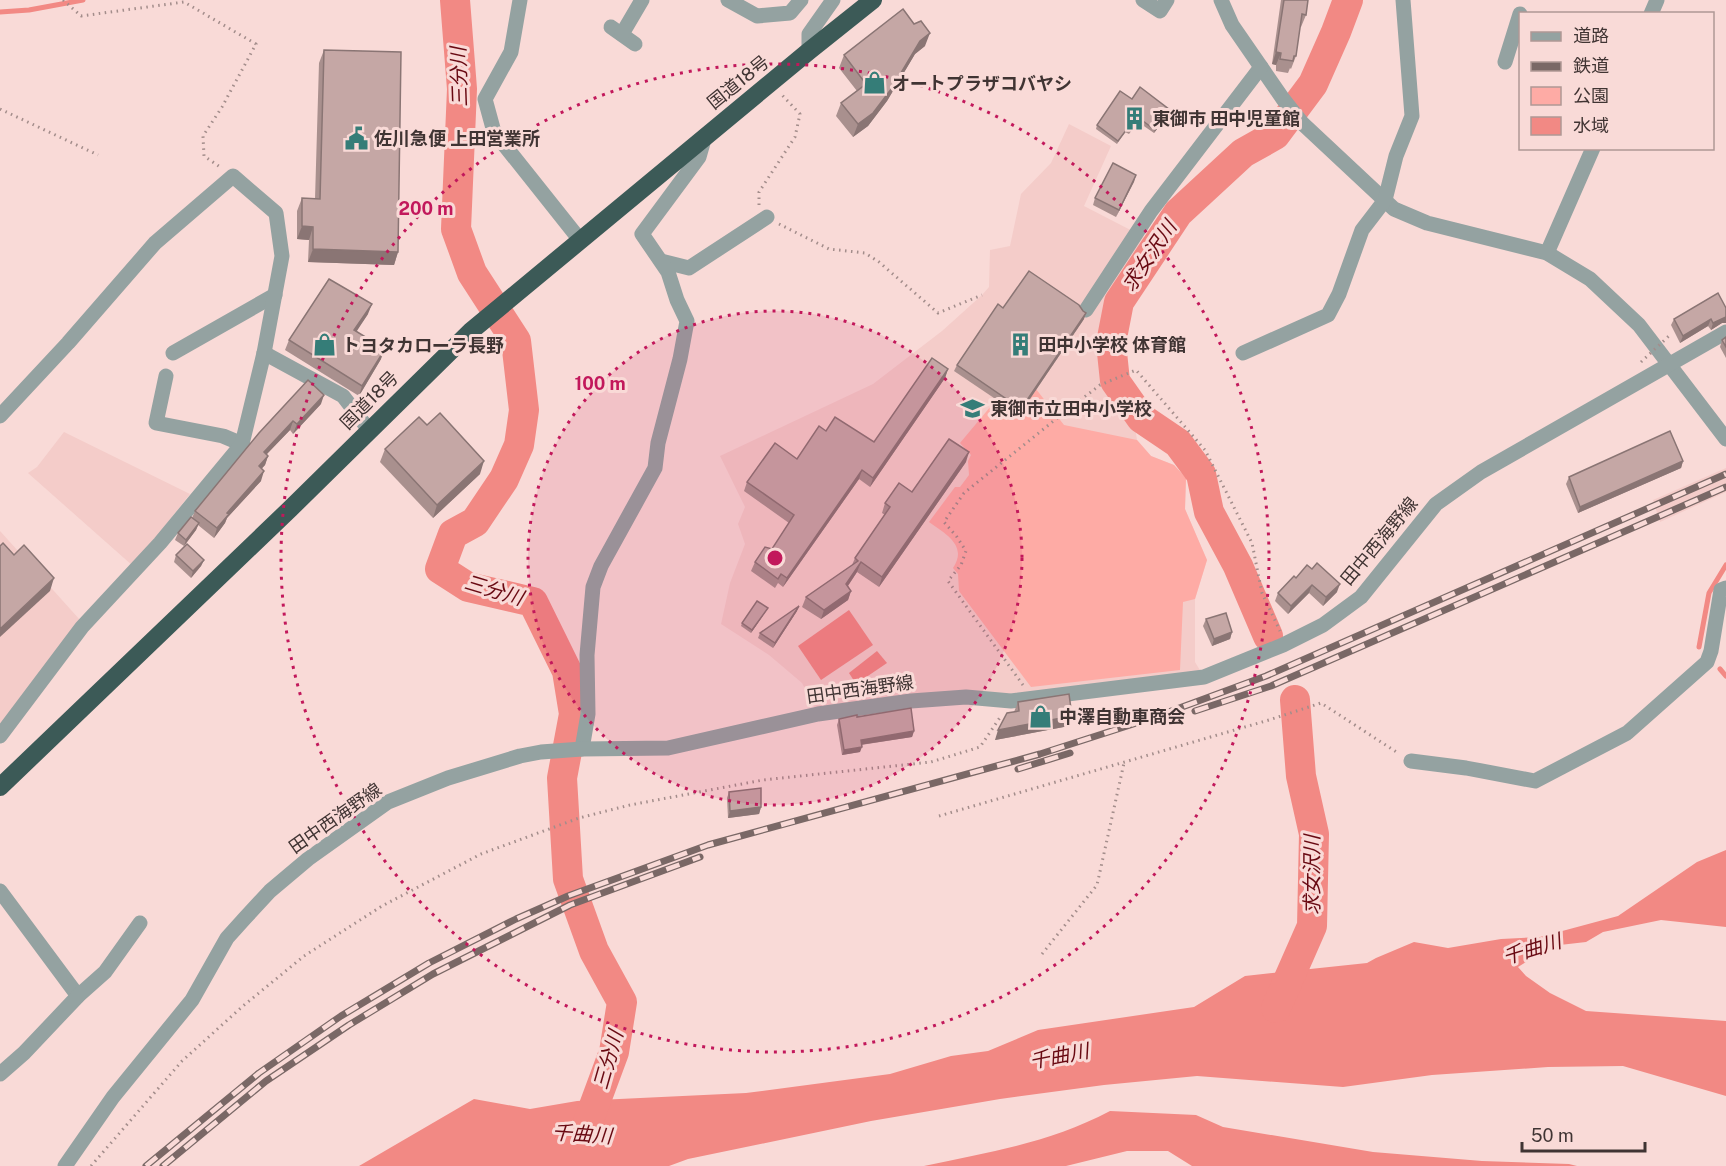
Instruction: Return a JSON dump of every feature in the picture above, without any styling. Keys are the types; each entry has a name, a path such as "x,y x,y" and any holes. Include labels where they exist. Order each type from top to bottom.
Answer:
{"highway":[{"name":"国道18号","path":"0,787 290,509 471,331 873,0"}],"street":[{"path":"520,0 511,52 485,99 494,132 580,240"},
{"path":"635,44 616,30 642,0"},
{"path":"728,0 756,16 790,13 801,0"},
{"path":"1143,0 1160,11 1167,0"},
{"path":"1221,0 1232,25 1302,123 1394,208 1427,223 1547,253 1590,279 1639,325 1726,439"},
{"path":"1243,353 1328,315 1339,294 1362,230 1385,200 1396,156 1412,116 1403,0"},
{"path":"809,51 809,34 826,2"},
{"path":"1505,62 1519,20"},
{"path":"1086,310 1151,211 1261,67"},
{"path":"582,749 588,714 587,655 593,587 601,567 655,468 658,442 680,359 687,321 668,272 642,234 699,157 705,136"},
{"path":"1547,253 1592,150"},
{"path":"0,416 68,343 155,243 233,176 276,213 282,256 264,353 242,444 160,543 82,627 0,736"},
{"path":"661,261 689,268 767,217"},
{"path":"174,353 275,295"},
{"name":"田中西海野線","path":"65,1166 113,1097 192,1000 227,938 270,891 308,859 388,802 448,778 520,756 582,749 668,748 818,714 911,701 966,697 1011,701 1204,677 1285,644 1323,625 1361,597 1436,504 1481,472 1726,332"},
{"path":"264,353 343,396 369,430"},
{"path":"166,376 156,423 223,436 242,444"},
{"path":"1411,761 1466,768 1535,781 1627,733 1707,662 1711,651 1721,590 1726,588"},
{"path":"0,891 78,996"},
{"path":"0,1074 105,972 140,923"}],"path":[{"path":"63,0 81,16 184,2 256,44 222,107 203,136 204,156 233,176"},
{"path":"771,83 800,114 795,137 759,192 759,212 829,249 865,253 879,262 938,313 982,295"},
{"path":"0,109 98,155"},
{"path":"1641,362 1670,335"},
{"path":"1031,698 948,580 961,565 966,551 944,522 964,493 1100,385 1136,370 1205,450 1252,543 1262,593 1285,644"},
{"path":"91,1166 182,1061 243,1006 304,956 382,906 481,854 579,818 630,805 763,780 931,762 980,747 1011,701"},
{"path":"939,816 1321,703 1411,761"},
{"path":"1042,954 1097,885 1124,762"}],"shaded area":[{"name":"東御市立田中小学校","path":"1069,124 1111,146 1084,206 1146,238 1110,295 1101,335 1105,374 1134,421 1137,440 1151,456 1174,465 1186,478 1185,509 1207,560 1195,599 1195,662 1204,677 818,714 802,683 769,655 721,624 730,583 745,544 738,524 745,507 720,456 873,384 942,331 982,295 989,287 990,250 1010,246 1021,194 1051,163"},
{"path":"64,432 190,494 133,566 28,473 37,467"},
{"path":"1726,468 1726,492 1660,522 1653,500"},
{"path":"0,531 80,620 0,728"}],"green space":[{"path":"1036,389 1064,425 1137,440 1151,456 1174,465 1186,478 1185,509 1207,560 1195,599 1183,602 1180,670 1031,687 959,591 958,574 953,568 958,553 956,547 948,536 929,522 955,487 960,487 969,475 968,461 971,455 960,443 996,400 1019,415"}],"water":[{"path":"849,610 873,645 821,680 798,646"},
{"path":"877,651 887,663 856,684 849,673"},
{"name":"千曲川","path":"1726,850 1726,927 1661,920 1603,932 1586,942 1551,946 1518,967 1526,976 1550,993 1586,1011 1726,1021 1726,1096 1623,1066 1548,1067 1432,1075 1343,1087 1197,1076 1104,1085 1000,1099 871,1121 688,1159 669,1166 359,1166 474,1099 530,1109 577,1101 746,1093 890,1074 951,1056 988,1051 1038,1030 1194,1007 1245,976 1367,963 1414,942 1448,948 1501,939 1540,937 1618,916 1697,862"},
{"path":"1110,1111 1196,1115 1223,1127 1373,1152 1577,1166 1192,1166 1168,1151 1127,1151 1066,1166 924,1166 1042,1139"}],"building":[{"path":"1284,0 1308,0 1306,15 1302,14 1296,56 1293,61 1280,59 1281,53 1276,52"},
{"name":"オートプラザコバヤシ","path":"903,9 914,24 921,21 930,33 920,41 892,88 873,113 858,124 841,103 866,84 844,55"},
{"name":"佐川急便 上田営業所","path":"324,50 401,52 398,252 313,249 313,227 302,226 302,198 320,199"},
{"name":"東御市 田中児童館","path":"1140,87 1170,110 1155,130 1139,118 1130,131 1127,129 1118,141 1097,125 1120,91 1132,99"},
{"path":"1113,163 1136,175 1119,210 1095,198"},
{"name":"田中小学校 体育館","path":"1029,271 1079,305 1086,313 1021,409 957,365 998,304 1003,308"},
{"name":"トヨタカローラ長野","path":"329,279 372,304 354,330 385,349 362,386 289,340"},
{"path":"1718,293 1726,308 1726,317 1713,323 1711,319 1683,336 1674,319"},
{"path":"932,358 948,369 873,478 862,470 787,578 781,574 778,579 755,562 765,547 772,549 794,515 747,482 775,443 797,459 819,426 826,431 835,417 874,442"},
{"path":"308,380 324,395 297,424 293,421 264,452 268,456 259,466 264,471 227,513 229,514 217,528 195,511 259,433"},
{"path":"440,413 484,461 437,505 385,449 419,417 427,425"},
{"path":"1670,431 1683,461 1580,507 1569,477"},
{"path":"949,439 969,452 882,577 861,562 846,584 851,591 824,610 806,597 858,561 855,558 890,507 885,503 899,483 912,492"},
{"path":"191,517 199,523 186,540 178,533"},
{"path":"3,543 14,555 24,545 54,578 0,629 0,546"},
{"path":"187,544 204,560 193,571 176,555"},
{"path":"1317,563 1340,584 1326,597 1312,585 1291,606 1278,593 1307,565 1312,569"},
{"path":"757,601 768,608 752,630 742,623"},
{"path":"799,606 775,643 760,633"},
{"path":"1226,613 1232,632 1214,639 1206,619"},
{"path":"1069,694 1072,716 998,730 1007,713 1019,711 1018,702"},
{"path":"911,708 914,731 861,740 862,747 844,750 839,719"},
{"path":"761,788 761,807 730,811 729,792"}],"waterway":[{"path":"0,12 29,10 83,0"},
{"name":"三分川","path":"455,0 462,89 456,229 472,273 516,341 524,410 519,445 504,479 475,522 453,534 440,569 468,587 533,602 567,671 574,714 562,778 568,879 594,951 622,1002 614,1052 584,1133"},
{"name":"求女沢川","path":"1268,636 1238,566 1209,512 1201,474 1178,443 1141,418 1115,381 1111,343 1119,302 1178,213 1243,153 1275,135 1313,84 1348,0"},
{"path":"1699,647 1709,593 1726,565"},
{"path":"1720,669 1726,676"},
{"name":"求女沢川","path":"1276,1008 1312,926 1314,834 1301,776 1295,700"}],"railway":[{"path":"146,1166 259,1073 341,1016 429,963 516,919 568,896 708,845 1040,754 1155,717 1266,676 1726,474"},
{"path":"1195,711 1271,686 1726,487"},
{"path":"1018,769 1070,753"},
{"path":"163,1166 266,1081 349,1025 433,974 570,905 700,857"}],"place":[{"name":"オートプラザコバヤシ","path":"874,83"},
{"name":"東御市 田中児童館","path":"1134,118"},
{"name":"佐川急便 上田営業所","path":"356,138"},
{"name":"田中小学校 体育館","path":"1020,344"},
{"name":"トヨタカローラ長野","path":"324,345"},
{"name":"東御市立田中小学校","path":"972,408"},
{"name":"中澤自動車商会","path":"1041,716"}]}
